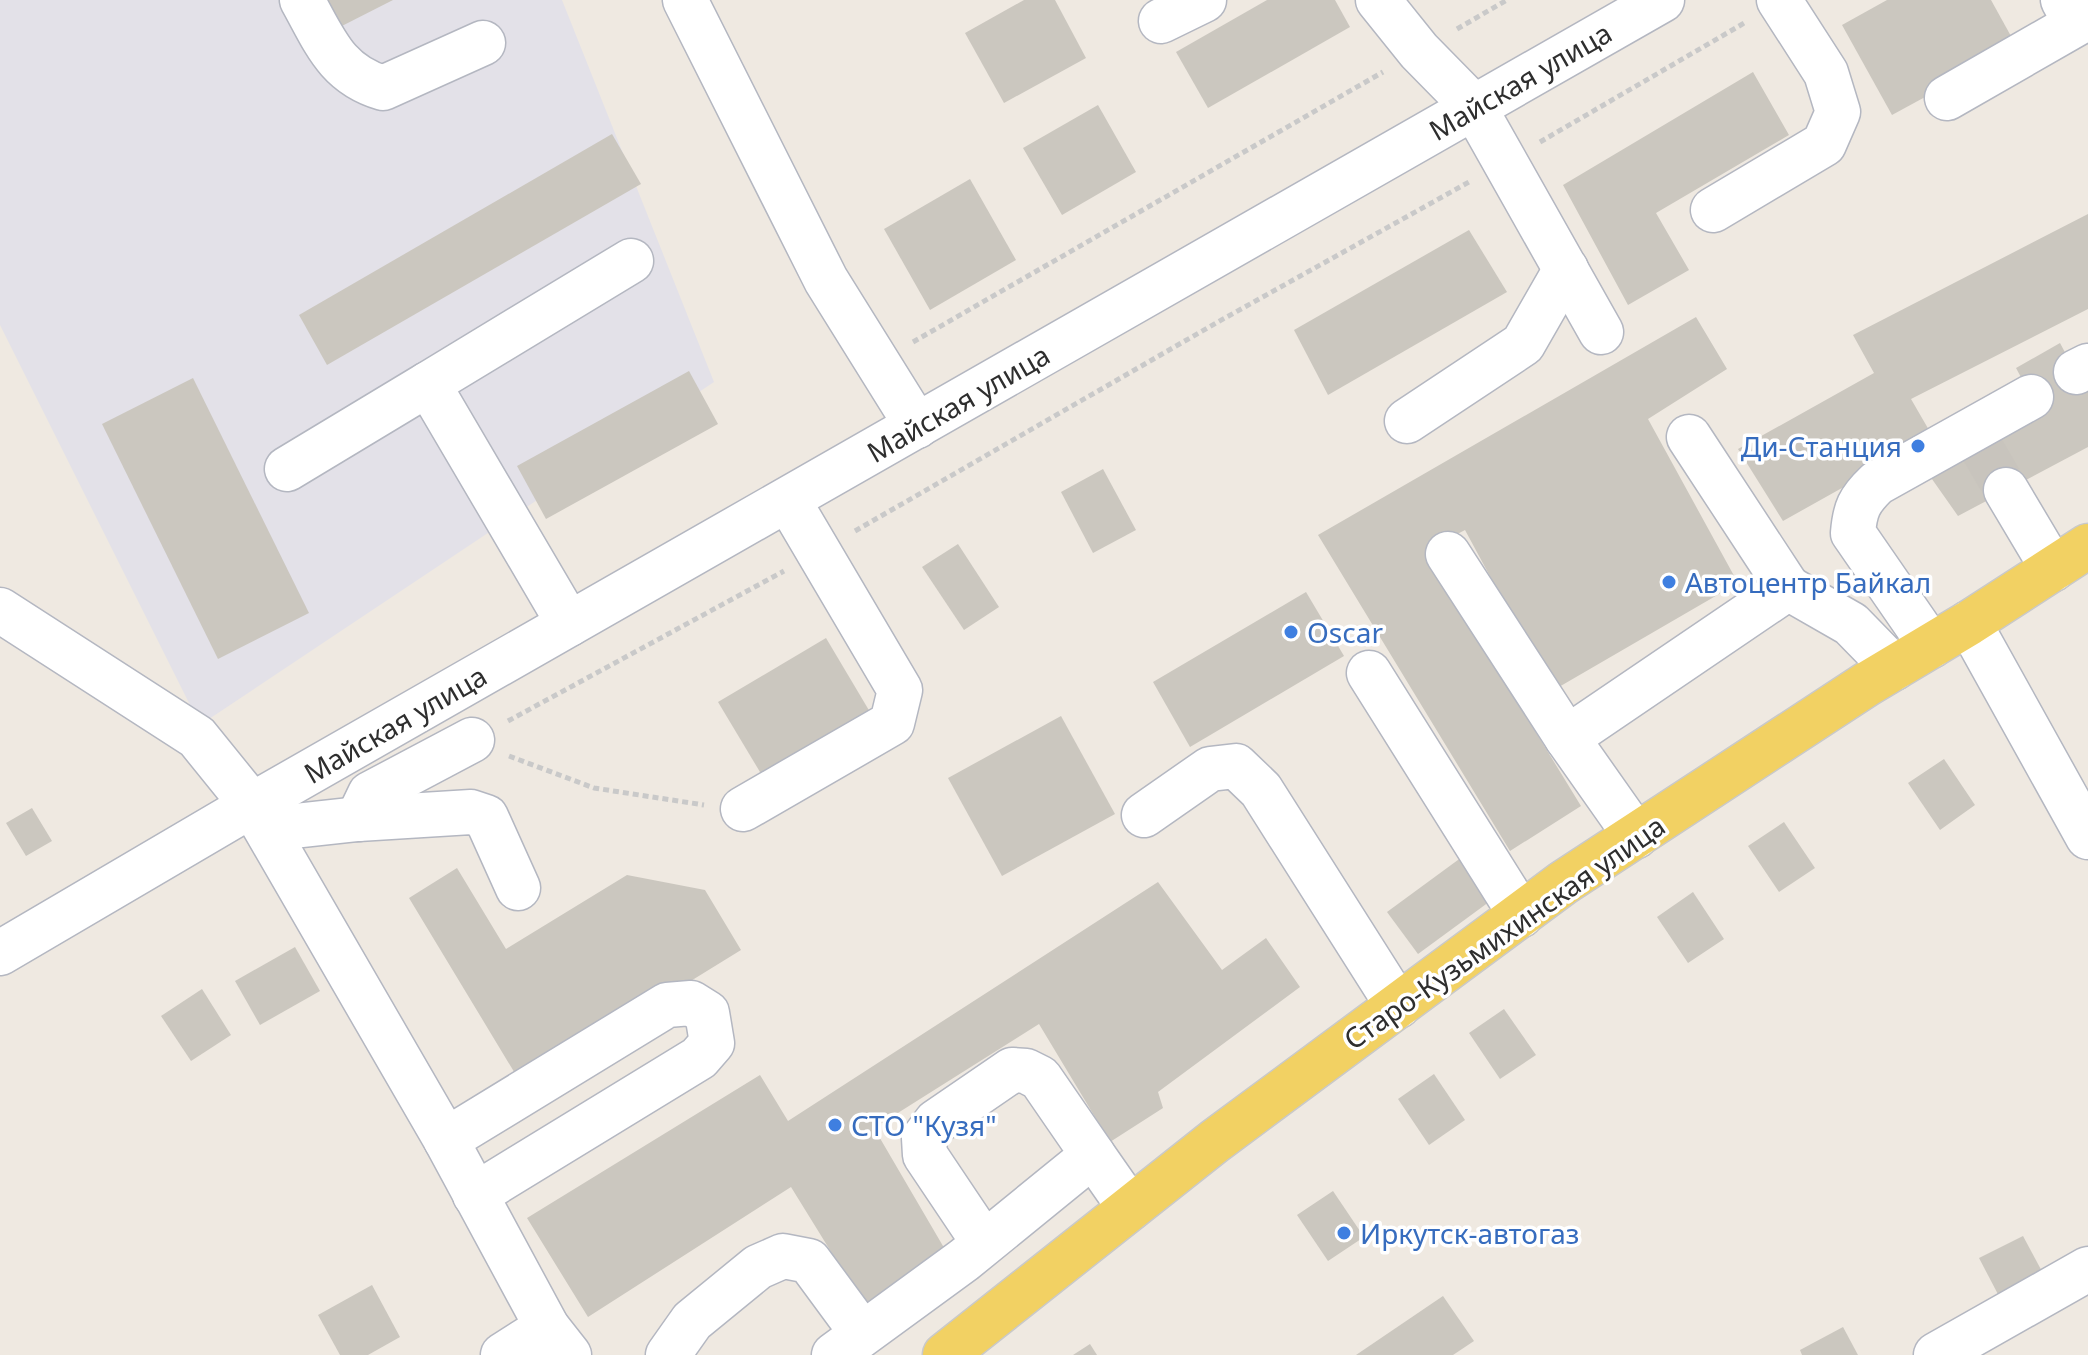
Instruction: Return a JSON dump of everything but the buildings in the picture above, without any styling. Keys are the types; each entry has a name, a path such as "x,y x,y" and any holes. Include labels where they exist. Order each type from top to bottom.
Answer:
{"main road":[{"name":"Старо-Кузьмихинская улица","path":"945,1355 1215,1141 1563,883 2070,557"}],"street":[{"path":"302,0 334,59 362,82 383,88 483,43"},
{"path":"685,0 826,280 917,426"},
{"path":"1161,21 1204,0"},
{"path":"1378,0 1411,30 1474,107 1601,332"},
{"name":"Майская улица","path":"0,953 260,817 569,624 1662,0"},
{"path":"1713,210 1824,144 1838,112 1826,73 1780,1"},
{"path":"1947,98 2076,13"},
{"path":"287,469 631,261"},
{"path":"1407,421 1523,344 1566,269"},
{"path":"428,384 569,624"},
{"path":"1931,646 1853,533 1855,512 1877,483 1975,436 2031,397"},
{"path":"1689,437 1788,588 1851,624 1894,668"},
{"path":"2006,490 2070,557"},
{"path":"743,809 892,723 900,690 788,500"},
{"path":"1448,554 1567,738 1636,836"},
{"path":"1567,738 1788,588"},
{"path":"0,610 197,737 260,817 558,1341 503,1355"},
{"path":"1969,623 2088,837"},
{"path":"1369,673 1521,915"},
{"path":"358,819 370,794 472,740"},
{"path":"1144,815 1210,769 1236,766 1261,790 1398,1006"},
{"path":"260,817 358,819 471,812 486,817 518,888"},
{"path":"446,1140 667,1005 691,1003 707,1013 712,1043 699,1058 475,1195"},
{"path":"984,1243 925,1155 924,1138 936,1122 1012,1070 1026,1071 1040,1078 1130,1208"},
{"path":"668,1355 692,1321 758,1267 783,1256 809,1261 848,1344 984,1243 1093,1155"},
{"path":"1936,1355 2088,1269"}],"path":[{"path":"878,363 1411,30 1507,0"},
{"path":"472,740 820,552 1216,323 1505,162 1780,1"},
{"path":"472,740 594,788 695,805 743,809"}],"shaded area":[{"path":"0,0 562,0 714,382 200,725 0,325"}],"tunnel":[{"path":"1978,442 2006,490"}],"place":[{"name":"Ди-Станция","path":"1918,446"},
{"name":"Автоцентр Байкал","path":"1669,582"},
{"name":"Oscar","path":"1291,632"},
{"name":"СТО \"Кузя\"","path":"835,1125"},
{"name":"Иркутск-автогаз","path":"1344,1233"}]}
